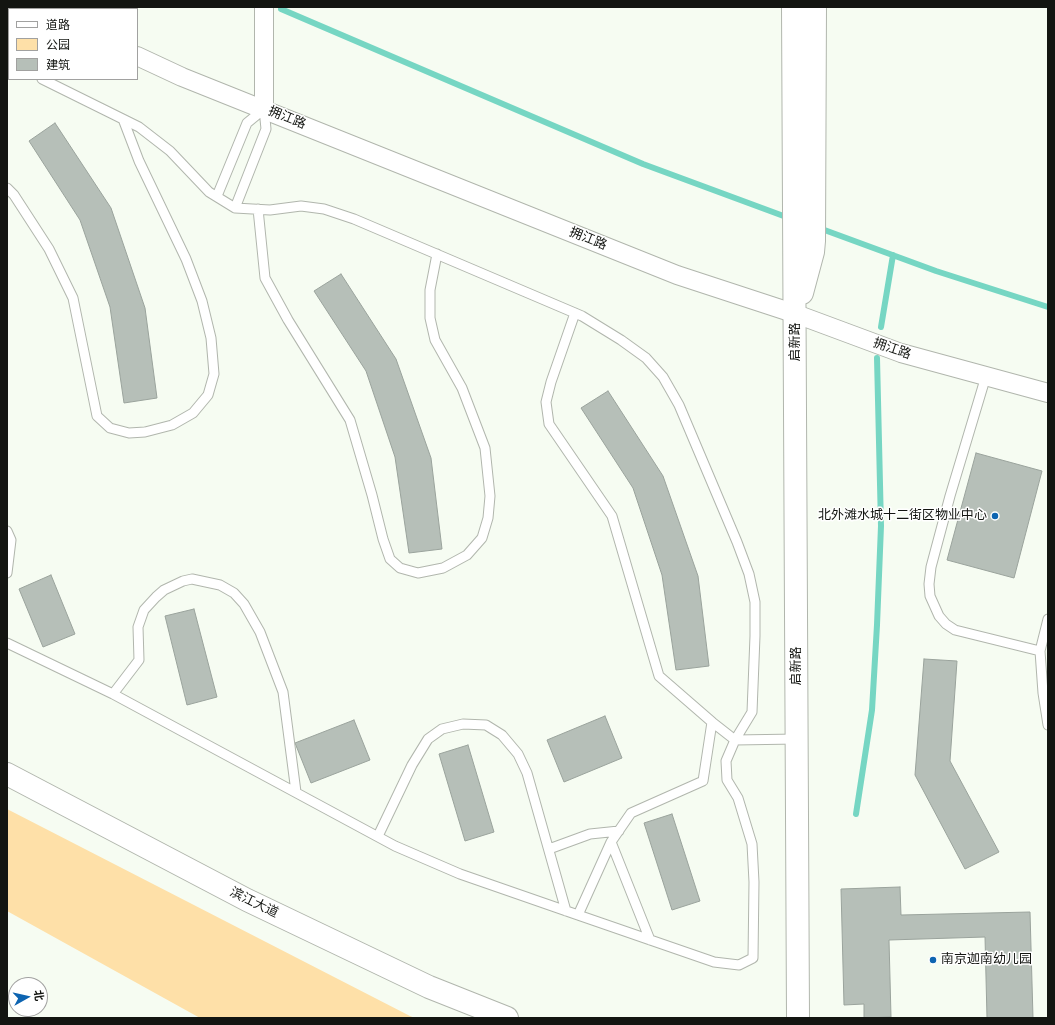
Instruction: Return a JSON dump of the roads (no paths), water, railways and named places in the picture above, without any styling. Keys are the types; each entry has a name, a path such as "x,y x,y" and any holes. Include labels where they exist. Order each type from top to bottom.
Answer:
{"street":[{"path":"264,7 264,109"},
{"name":"启新路","path":"793,7 794,192 804,238"},
{"name":"启新路","path":"798,1018 796,314 804,238 814,212 815,7"},
{"name":"拥江路","path":"138,56 182,77 677,275 796,314 901,353 1048,393"},
{"name":"滨江大道","path":"7,774 247,900 429,988 507,1018"}],"lane":[{"path":"7,643 113,694 395,846 460,874 714,962 739,965 753,958 754,882 752,844 738,798 727,780 726,761 735,740 752,712 755,636 754,602 749,574 737,542 679,405 664,377 646,358 621,340 575,313 354,218 324,209 301,206 270,210 235,208 209,192 170,151 139,127 44,80"},
{"path":"217,196 246,124 264,109"},
{"path":"235,208 266,129 264,109"},
{"path":"7,188 14,195 49,249 73,298 97,416 110,428 129,433 145,432 172,425 193,413 208,395 214,374 210,338 202,301 186,260 139,161 124,119"},
{"path":"258,209 265,278 288,320 350,420 390,559 400,568 418,573 443,568 467,555 482,538 488,518 490,496 484,448 462,388 440,352 431,325 430,290 437,254"},
{"path":"575,313 550,382 546,402 549,424 612,516 659,676 735,740 797,740"},
{"path":"986,376 950,496 931,567 928,584 930,596 939,616 946,624 955,630 1040,651"},
{"path":"7,532 11,540 7,573"},
{"path":"113,694 139,660 138,627 144,610 156,597 164,590 187,580 220,585 234,593 244,604 260,632 283,692 296,792"},
{"path":"1048,619 1040,651 1043,693 1048,725"},
{"path":"578,915 611,842 632,813 703,781 712,722"},
{"path":"378,836 412,765 428,739 442,729 463,724 486,725 502,735 518,754 527,773 566,911"},
{"path":"549,849 590,834 619,831"},
{"path":"611,842 650,940"}],"waterway":[{"path":"281,9 643,164 789,218"},
{"path":"819,228 936,271 1048,307"},
{"path":"881,327 893,255"},
{"path":"856,814 872,710 877,625 881,526 877,358"}],"place":[{"name":"北外滩水城十二街区物业中心","path":"995,516"},
{"name":"南京迦南幼儿园","path":"933,960"}]}
